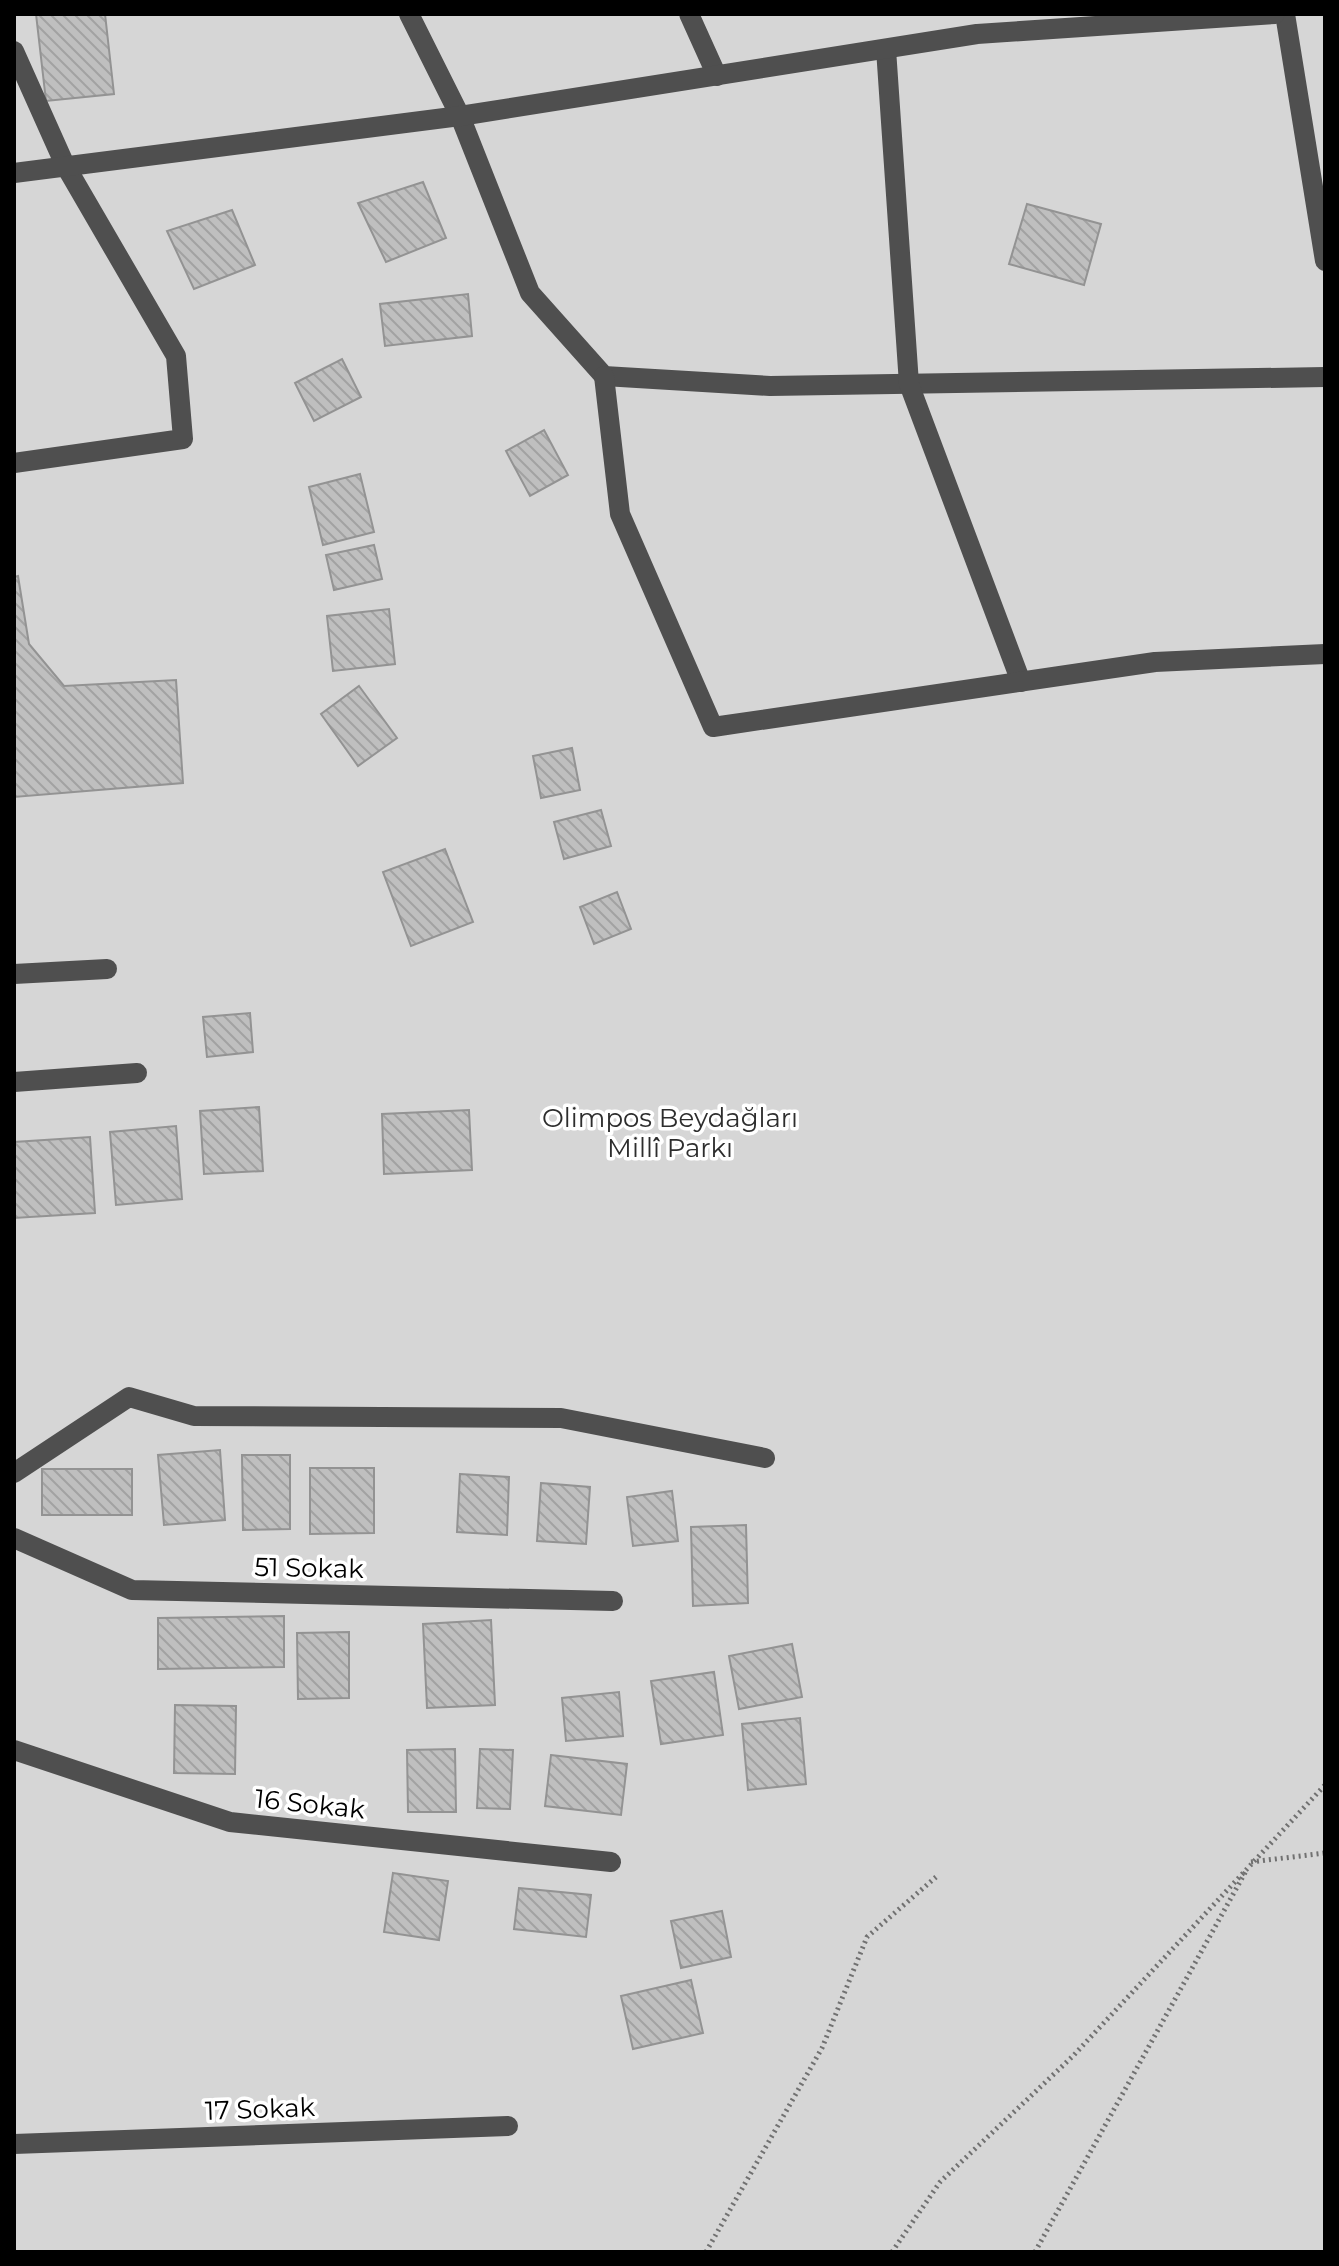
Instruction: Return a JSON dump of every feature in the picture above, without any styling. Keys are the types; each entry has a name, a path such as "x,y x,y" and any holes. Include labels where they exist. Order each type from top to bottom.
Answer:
{"street":[{"path":"409,14 460,116 530,293 604,376 620,514 713,727 1155,662 1325,654"},
{"path":"689,14 717,76"},
{"path":"969,14 977,34"},
{"path":"14,173 460,116 977,34 1275,14"},
{"path":"1285,14 1325,261"},
{"path":"886,49 909,384 1021,682"},
{"path":"14,51 65,165 176,356 183,439 14,463"},
{"path":"604,376 770,386 1325,377"},
{"path":"14,974 107,969"},
{"path":"14,1082 137,1073"},
{"path":"14,1473 129,1397 194,1416 561,1418 765,1458"},
{"name":"51 Sokak","path":"14,1538 132,1590 613,1601"},
{"name":"16 Sokak","path":"14,1750 230,1822 611,1862"},
{"name":"17 Sokak","path":"14,2144 508,2126"}],"path":[{"path":"892,2252 940,2182 1073,2056 1251,1861 1325,1785"},
{"path":"1251,1861 1325,1853"},
{"path":"1035,2252 1251,1861"},
{"path":"706,2252 822,2048 867,1937 936,1877"}],"green space":[{"name":"Olimpos Beydağları Millî Parkı","path":"14,14 1325,14 1325,2252 14,2252"}],"building":[{"path":"36,14 105,14 114,94 46,101"},
{"path":"423,182 446,238 386,262 358,203"},
{"path":"1027,204 1101,224 1084,285 1009,264"},
{"path":"232,210 255,265 194,289 167,231"},
{"path":"468,294 472,336 385,346 380,304"},
{"path":"342,359 361,397 314,421 295,383"},
{"path":"544,430 568,475 530,496 506,451"},
{"path":"360,474 374,532 323,545 309,487"},
{"path":"374,545 382,579 334,590 326,555"},
{"path":"18,576 29,644 64,686 176,680 183,783 14,797 14,577"},
{"path":"389,609 395,664 333,671 327,616"},
{"path":"359,686 397,738 358,766 321,714"},
{"path":"572,748 580,790 541,798 533,756"},
{"path":"601,810 611,846 564,859 554,822"},
{"path":"445,849 473,922 411,946 383,872"},
{"path":"617,892 631,929 594,944 580,907"},
{"path":"250,1013 253,1052 207,1057 203,1017"},
{"path":"259,1107 263,1171 204,1174 200,1111"},
{"path":"469,1110 472,1170 384,1174 382,1114"},
{"path":"176,1126 182,1199 116,1205 110,1132"},
{"path":"90,1137 95,1213 14,1218 14,1142"},
{"path":"220,1450 225,1520 164,1525 158,1455"},
{"path":"242,1455 290,1455 290,1529 243,1530"},
{"path":"310,1468 374,1468 374,1533 310,1534"},
{"path":"42,1469 132,1469 132,1515 42,1515"},
{"path":"460,1474 509,1477 507,1535 457,1532"},
{"path":"541,1483 590,1487 586,1544 537,1541"},
{"path":"672,1491 678,1541 633,1546 627,1497"},
{"path":"746,1525 748,1603 693,1606 691,1527"},
{"path":"284,1616 284,1667 158,1669 158,1618"},
{"path":"491,1620 495,1705 427,1708 423,1624"},
{"path":"349,1632 349,1698 298,1699 297,1633"},
{"path":"792,1644 802,1697 739,1709 729,1656"},
{"path":"714,1672 723,1735 661,1744 651,1681"},
{"path":"619,1692 623,1736 566,1741 562,1698"},
{"path":"175,1705 236,1706 235,1774 174,1773"},
{"path":"800,1718 806,1784 748,1790 742,1724"},
{"path":"455,1749 456,1812 408,1812 407,1750"},
{"path":"480,1749 513,1750 510,1809 477,1808"},
{"path":"551,1755 627,1764 621,1815 545,1806"},
{"path":"393,1873 448,1881 439,1940 384,1932"},
{"path":"519,1888 591,1895 586,1937 514,1929"},
{"path":"722,1911 731,1957 681,1968 671,1921"},
{"path":"691,1980 703,2033 633,2049 621,1996"}]}
